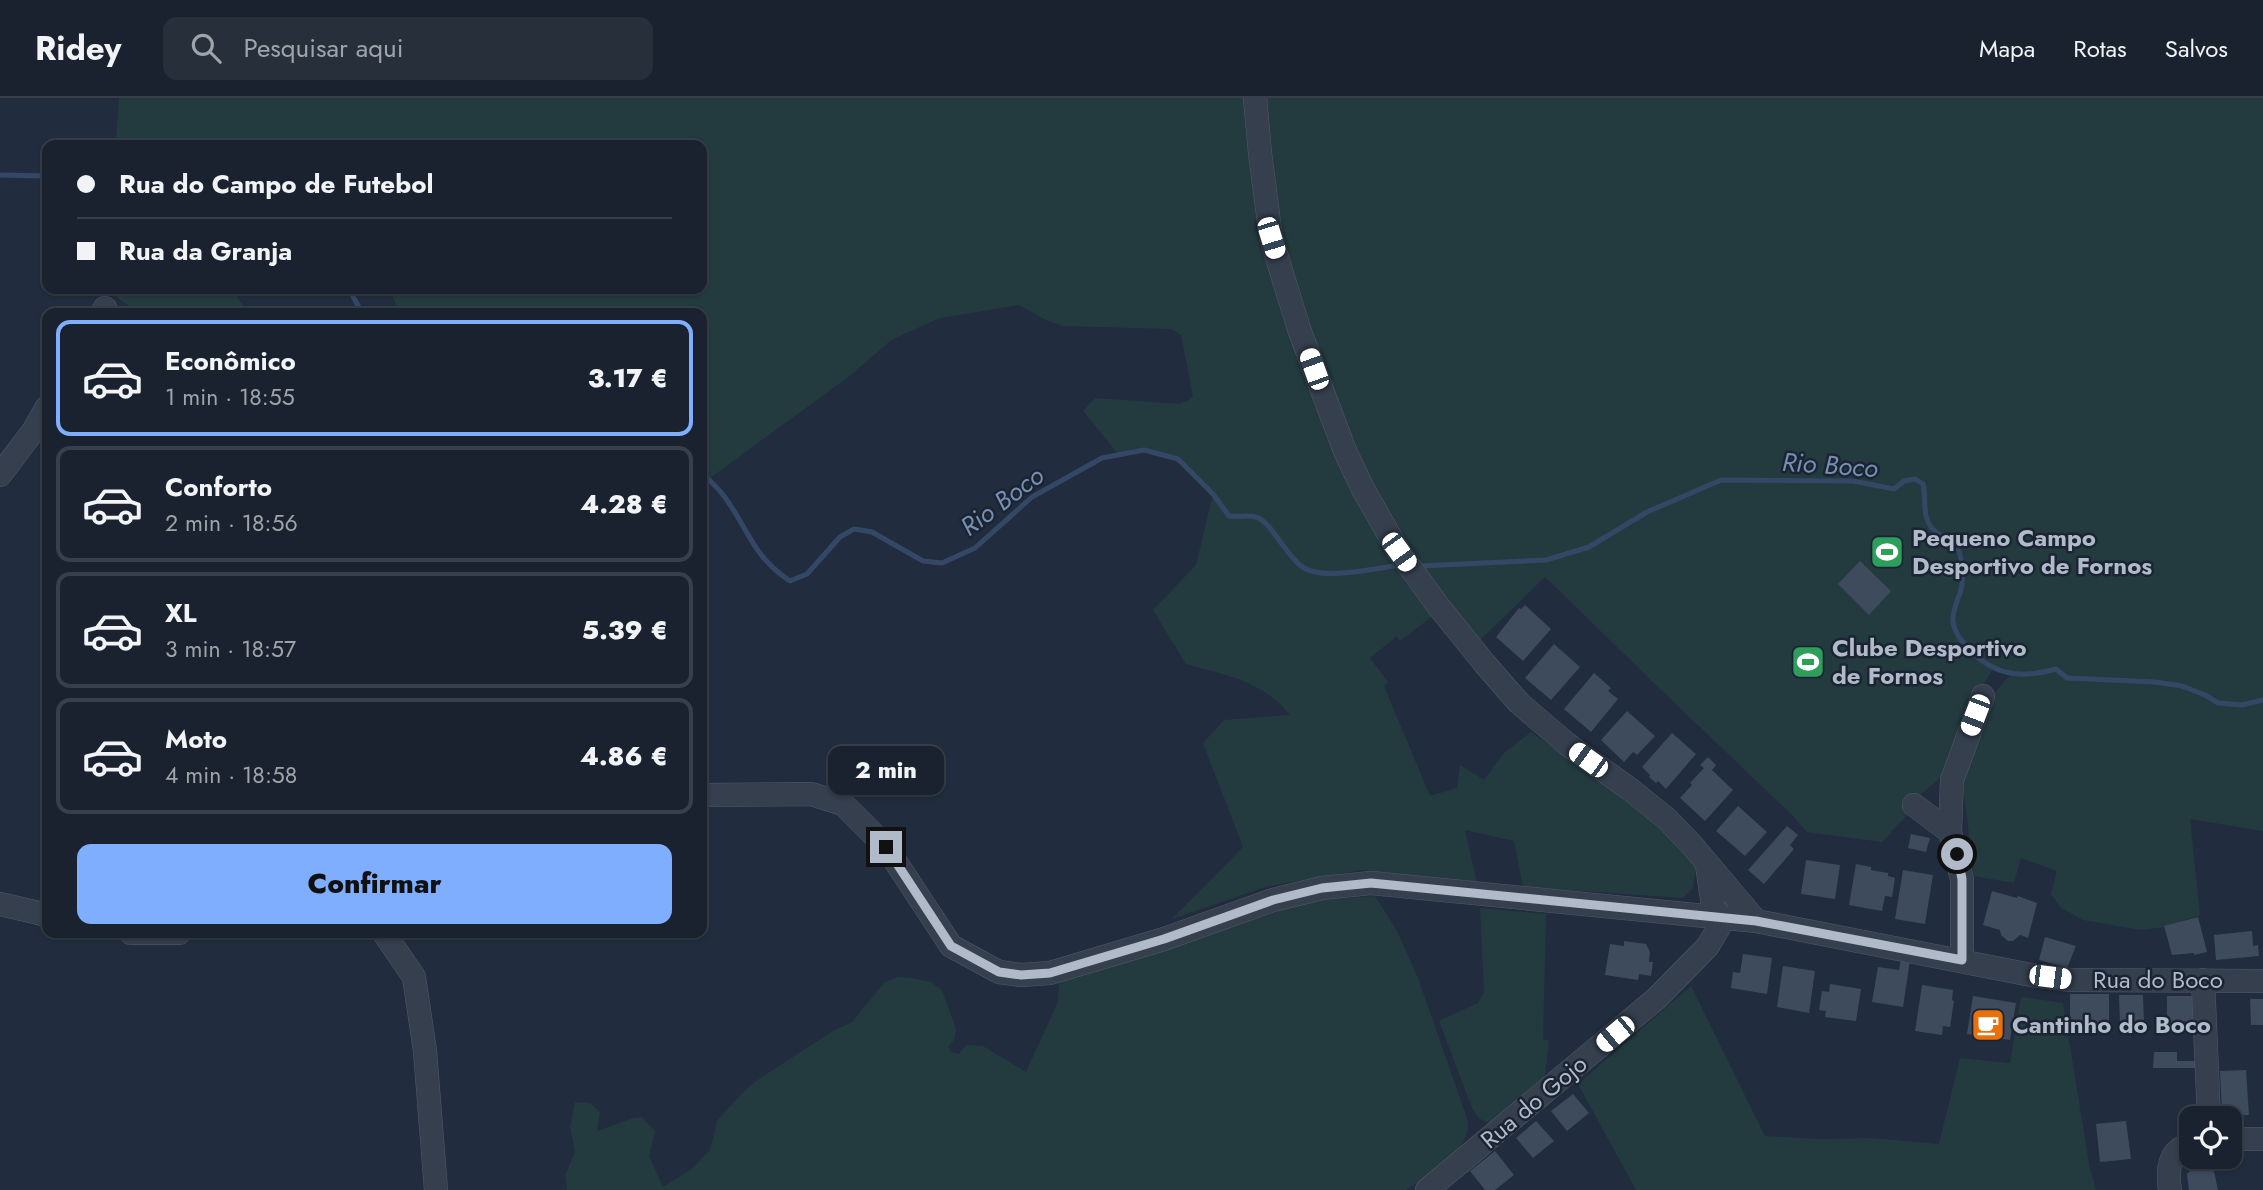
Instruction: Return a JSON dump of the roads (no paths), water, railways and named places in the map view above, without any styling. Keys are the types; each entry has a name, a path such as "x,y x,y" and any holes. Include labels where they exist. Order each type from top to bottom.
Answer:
{"street":[{"path":"1255,98 1271,238 1299,328 1328,410 1363,489 1399,552 1446,616 1519,703 1567,744 1667,819 1756,921"},
{"path":"0,475 42,416"},
{"path":"1962,960 1962,879 1951,832 1952,780 1983,696"},
{"name":"Rua do Boco","path":"707,795 811,794 843,804 886,847 951,946 999,972 1021,975 1050,973 1164,939 1273,900 1322,888 1371,883 1756,921 2031,975 2070,980 2263,981"},
{"path":"1914,805 1951,832"},
{"path":"1707,864 1713,906 1720,919"},
{"path":"0,904 42,914"},
{"name":"Rua do Gojo","path":"1427,1190 1657,998 1708,946 1718,929 1720,919"},
{"path":"387,938 414,977 425,1051 436,1190"},
{"path":"2203,980 2208,1106"},
{"path":"2242,1139 2263,1139"},
{"path":"2170,1190 2168,1174 2171,1157 2179,1150"}],"waterway":[{"name":"Rio Boco","path":"0,175 42,176"},
{"name":"Rio Boco","path":"352,294 359,308"},
{"name":"Rio Boco","path":"707,478 724,496 759,553 790,581 807,574 840,537 854,529 872,532 923,561 942,563 975,548 1032,497 1102,458 1144,450 1178,459 1213,494 1229,516 1253,516 1262,520 1304,568 1335,573 1395,566"},
{"name":"Rio Boco","path":"1421,566 1546,560 1589,547 1647,512 1721,480 1853,481 1894,489 1904,481 1915,479 1923,484 1928,522 1937,533 1955,542 1959,552 1962,580 1953,613 1955,629 1968,648 1988,664 2009,673 2031,674 2056,669 2067,678 2155,682 2182,686 2218,703 2242,705 2263,700"}],"place":[{"name":"Pequeno Campo Desportivo de Fornos","path":"1887,552"},
{"name":"Clube Desportivo de Fornos","path":"1808,662"},
{"name":"Cantinho do Boco","path":"1988,1025"}]}
